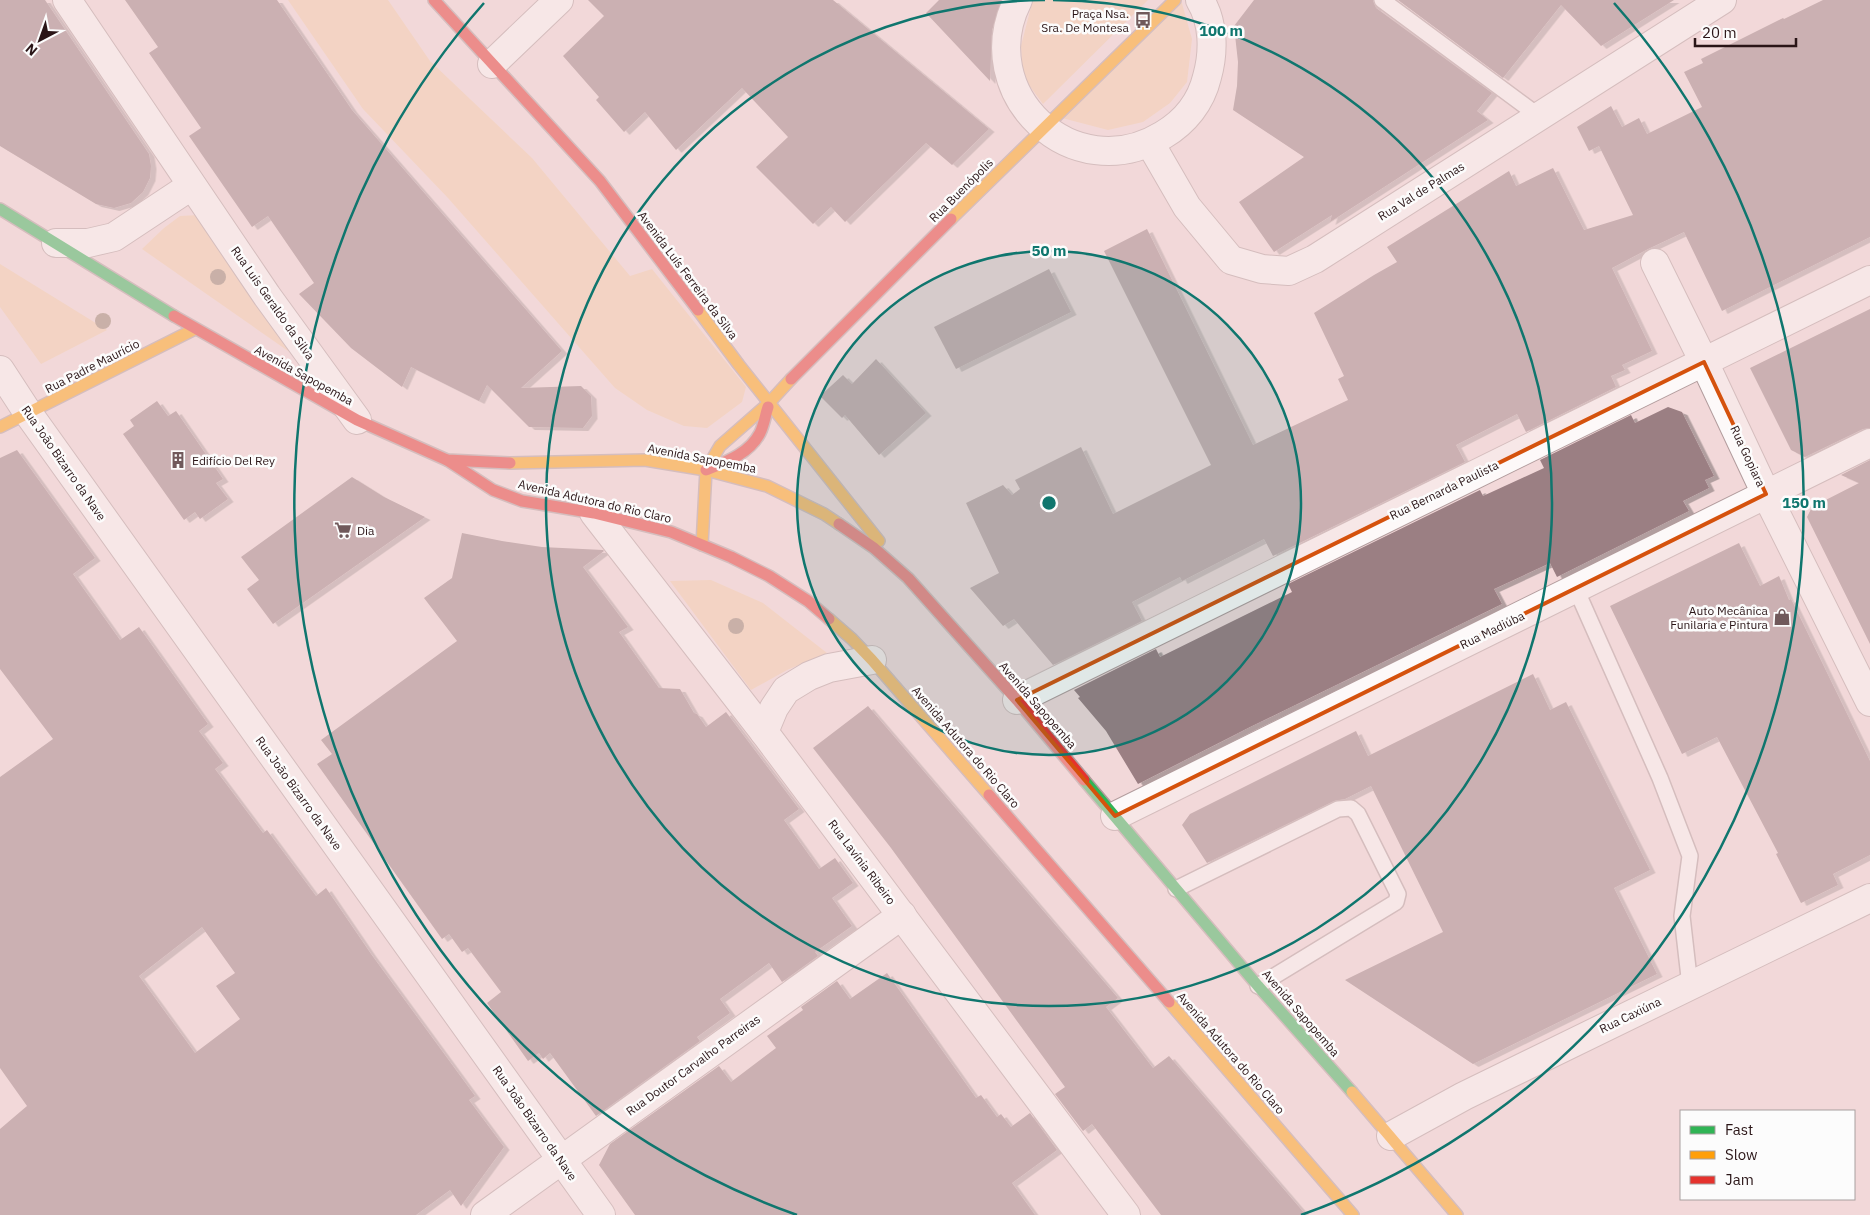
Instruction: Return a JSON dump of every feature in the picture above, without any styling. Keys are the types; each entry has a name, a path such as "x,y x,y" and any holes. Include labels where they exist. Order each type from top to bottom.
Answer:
{"main road":[{"name":"Avenida Luís Ferreira da Silva","path":"434,0 600,181 769,403 908,578"},
{"name":"Rua Buenópolis","path":"702,545 706,470 720,446 769,403 797,372 1175,0"},
{"name":"Avenida Sapopemba","path":"0,209 195,329 357,420 447,460 506,462 645,460 706,470 767,486 824,514 874,548 908,578 1017,700 1258,986 1391,1136"},
{"name":"Rua Padre Maurício","path":"0,427 195,329"},
{"name":"Rua Buenópolis","path":"706,470 735,458 748,449 760,434 769,403"},
{"name":"Avenida Adutora do Rio Claro","path":"447,460 493,490 522,501 594,513 670,532 731,557 769,576 808,601 852,639 872,660 1353,1215"},
{"path":"1391,1136 1457,1215"}],"street":[{"name":"Rua Luis Geraldo da Silva","path":"67,0 266,296 357,420"},
{"path":"492,64 559,0"},
{"path":"1018,0 1011,14 1005,45 1009,76 1022,104 1043,128 1062,140 1084,148 1106,151 1128,150 1150,143 1173,129 1192,111 1205,87 1212,61 1212,34 1205,8 1200,0"},
{"name":"Rua Val de Palmas","path":"1150,143 1187,206 1230,260 1262,269 1289,271 1315,259 1722,0"},
{"path":"56,243 88,242 114,237 191,186"},
{"name":"Rua Gopiara","path":"1655,263 1766,494 1870,702"},
{"name":"Rua Bernarda Paulista","path":"1017,700 1870,280"},
{"name":"Rua João Bizarro da Nave","path":"0,370 28,413 600,1215"},
{"name":"Rua Madiúba","path":"1115,816 1870,443"},
{"name":"Rua Lavínia Ribeiro","path":"594,513 764,732 1126,1215"},
{"path":"764,732 774,708 786,690 809,676 829,668 872,660"},
{"name":"Rua Caxiúna","path":"1391,1136 1464,1096 1870,898"},
{"name":"Rua Doutor Carvalho Parreiras","path":"485,1215 902,915"}],"lane":[{"path":"1382,0 1540,117"},
{"path":"1576,589 1660,778 1690,856 1682,916 1690,986"},
{"path":"1176,889 1338,809 1351,808 1358,814 1398,894 1396,902 1258,986"}],"highlighted area":[{"path":"1704,362 1766,494 1115,816 1017,700"}],"shaded area":[{"path":"288,0 388,0 430,61 532,158 630,276 652,269 746,387 742,402 707,428 684,426 647,410 615,388 448,198 363,109"},
{"path":"1034,0 1148,0 1043,104 1023,77 1021,46"},
{"path":"1181,0 1192,39 1187,82 1170,103 1143,122 1108,130 1062,118"},
{"path":"199,215 291,353 142,249 180,216"},
{"path":"0,264 107,330 41,364 0,307"},
{"path":"711,580 763,603 827,653 787,670 751,690 670,581"}],"building":[{"path":"0,0 45,0 149,154 150,178 143,192 131,203 114,208 96,204 0,146"},
{"path":"125,0 277,0 352,110 562,351 521,388 581,386 591,396 592,416 583,428 529,427 487,385 479,401 411,367 402,387 351,348 299,294 314,283 268,216 252,227 189,136 201,128 149,53 158,47"},
{"path":"588,0 833,0 989,129 952,165 926,143 845,222 831,207 813,224 756,167 788,137 742,88 676,150 645,112 624,132 596,100 599,97 563,56 604,16"},
{"path":"939,0 1002,0 992,30 990,81 926,13"},
{"path":"1254,0 1373,0 1376,8 1492,93 1477,111 1488,120 1330,222 1332,215 1274,252 1239,202 1304,157 1233,110 1238,62 1234,26"},
{"path":"1398,0 1674,0 1601,46 1561,5 1503,78"},
{"path":"1823,0 1870,0 1870,237 1722,311 1684,232 1648,249 1612,268 1652,351 1622,365 1625,370 1611,376 1616,387 1526,432 1517,414 1456,445 1465,462 1273,556 1264,539 1182,581 1180,577 1132,602 1142,621 1053,665 1014,619 1003,626 970,588 999,573 966,503 1003,485 1012,495 1020,489 1015,480 1081,447 1113,514 1211,465 1104,251 1147,229 1253,445 1348,400 1338,379 1344,376 1314,313 1397,262 1387,247 1509,171 1516,186 1553,168 1584,230 1633,215 1599,146 1589,151 1577,127 1611,106 1622,127 1639,118 1647,134 1702,107 1684,72 1703,63 1701,59"},
{"path":"1049,269 1071,312 956,369 934,327"},
{"path":"1870,309 1870,428 1863,429 1805,457 1791,450 1750,368"},
{"path":"876,359 926,413 879,455 845,415 842,418 820,396 843,375 852,384"},
{"name":"Edifício Del Rey","path":"157,401 168,416 176,411 223,479 216,483 228,499 200,519 195,512 184,520 123,434 134,426 130,420"},
{"path":"1668,407 1682,412 1714,476 1705,480 1709,488 1683,501 1689,511 1557,577 1550,563 1494,589 1502,604 1138,784 1106,731 1078,698 1080,697 1074,690 1156,649 1160,657 1292,592 1288,584 1480,490 1483,496 1544,468 1540,460 1631,415 1635,423"},
{"path":"17,450 95,558 73,574 120,640 139,627 208,724 199,731 223,763 215,769 263,833 267,830 316,896 326,888 371,954 475,1096 469,1100 504,1147 461,1206 450,1190 416,1215 0,1215 0,1129 27,1106 0,1068 0,777 53,739 0,669 0,458","holes":["202,927 235,973 216,986 240,1019 195,1053 139,976"]},
{"path":"1870,460 1870,644 1807,517 1812,507 1859,483 1841,475"},
{"name":"Dia","path":"352,477 384,497 425,517 273,624 247,589 259,580 241,557"},
{"path":"462,533 542,547 603,550 583,567 628,627 619,632 659,688 680,689 694,713 697,714 706,727 726,712 799,809 784,820 819,869 835,858 853,883 832,898 852,926 815,952 818,956 782,982 769,963 720,999 730,1013 697,1037 700,1041 596,1116 550,1053 543,1059 539,1053 528,1061 487,1003 501,992 468,948 462,952 449,934 442,939 317,764 332,754 321,740 457,641 424,598 452,578"},
{"path":"1739,543 1760,586 1779,576 1789,600 1791,599 1870,761 1870,855 1833,874 1838,885 1801,903 1776,854 1778,853 1717,737 1682,754 1610,606"},
{"path":"1533,674 1550,710 1566,702 1650,870 1614,888 1657,974 1473,1064 1345,980 1443,932 1371,786 1345,799 1334,801 1207,863 1182,825 1190,814 1356,731 1368,756"},
{"path":"868,706 1118,998 1106,1007 1153,1068 1169,1056 1306,1215 1161,1215 1092,1124 1083,1131 1055,1094 1065,1087 891,848 813,748"},
{"path":"887,973 976,1098 981,1095 997,1117 1001,1114 1011,1127 1030,1113 1057,1150 1012,1183 1035,1215 635,1215 599,1165 610,1144 719,1066 731,1082 776,1048 767,1036 803,1010 801,1007 837,981 850,999"}],"traffic: fast":[{"path":"0,209 174,316"},
{"path":"1084,780 1258,986 1352,1092"}],"traffic: slow":[{"path":"951,219 1175,0"},
{"path":"698,310 739,365 879,541"},
{"path":"0,427 195,329"},
{"path":"702,545 706,470 720,446 769,403 791,379"},
{"path":"510,463 645,460 706,470 767,486 824,514 839,524"},
{"path":"829,619 872,660 989,795"},
{"path":"1169,1002 1353,1215"},
{"path":"1352,1092 1457,1215"}],"traffic: jam":[{"path":"434,0 600,181 698,310"},
{"path":"791,379 951,219"},
{"path":"174,316 357,420 447,460 510,463"},
{"path":"706,470 721,464 750,447 763,427 768,407"},
{"path":"447,460 493,490 522,501 594,513 671,532 731,557 769,576 808,601 829,619"},
{"path":"839,524 874,548 908,578 1017,700 1084,780"},
{"path":"989,795 1169,1002"}],"place":[{"name":"Praça Nsa. Sra. De Montesa","path":"1143,20"},
{"name":"Edifício Del Rey","path":"178,460"},
{"name":"Dia","path":"343,530"},
{"name":"Auto Mecânica Funilaria e Pintura","path":"1782,617"}]}
